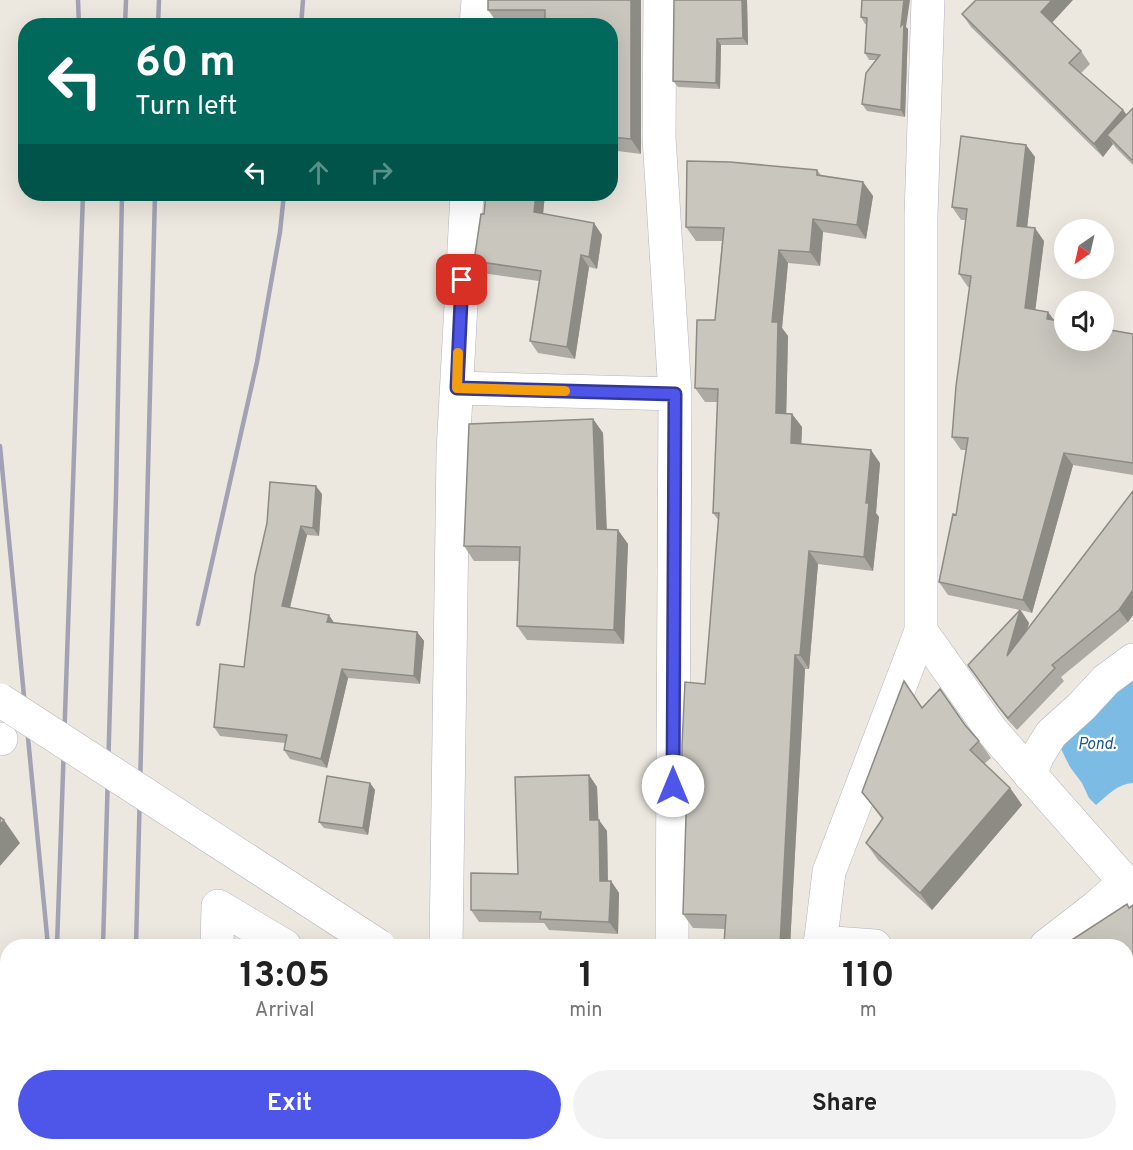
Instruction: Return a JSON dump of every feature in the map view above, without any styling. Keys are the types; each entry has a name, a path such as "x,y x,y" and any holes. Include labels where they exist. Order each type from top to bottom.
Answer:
{"street":[{"path":"477,18 478,0"},
{"path":"660,0 659,137 675,394 672,939"},
{"path":"821,939 830,873 921,631 921,216 928,0"},
{"path":"446,939 453,452 467,201"},
{"path":"457,388 675,394"},
{"path":"921,631 992,731 1129,886 1095,908 1055,939"},
{"path":"1030,775 1038,754 1051,734 1106,680 1133,660"},
{"path":"0,700 368,939"},
{"path":"217,939 218,906 273,939"}],"water":[{"name":"Pond.","path":"1133,660 1133,783 1117,788 1096,805 1089,798 1061,749 1063,729"}],"building":[{"path":"488,0 631,0 631,139 618,138 618,18 545,18 545,10 488,10"},
{"path":"674,0 742,0 743,38 717,39 716,83 673,81"},
{"path":"862,0 904,0 901,26 904,23 901,110 862,104 866,73 880,55 865,53 867,18 861,17"},
{"path":"976,0 1052,0 1041,12 1081,51 1069,63 1123,110 1094,144 962,14"},
{"path":"1133,108 1133,161 1107,135"},
{"path":"961,136 1026,145 1017,226 1035,228 1025,308 1048,312 1047,319 1054,320 1054,351 1114,351 1114,331 1133,334 1133,463 1064,453 1023,600 939,582 953,514 956,515 968,438 952,437 956,386 971,276 959,274 967,209 952,207"},
{"path":"687,161 730,162 817,170 817,175 863,182 857,225 813,219 810,252 779,250 772,322 778,322 776,413 792,414 791,443 871,450 864,557 809,551 800,655 795,655 780,939 724,939 726,915 683,914 687,783 682,783 685,682 705,684 719,513 713,513 718,389 695,388 697,320 715,320 724,228 686,227"},
{"path":"485,201 535,201 534,212 594,223 589,257 581,255 567,347 530,341 541,271 474,261 481,214 484,214"},
{"path":"593,419 597,529 618,530 614,630 517,626 520,547 464,546 469,424"},
{"path":"270,482 316,486 313,528 301,526 282,606 329,615 327,622 417,632 414,676 342,669 321,759 284,750 287,735 214,727 220,664 244,667 255,575 267,523"},
{"path":"1133,491 1133,590 1119,610 1052,665 1055,668 1008,718 968,665 1020,610 1007,656"},
{"path":"904,681 922,708 940,689 979,741 970,750 1010,788 920,893 866,843 883,818 862,792"},
{"path":"589,775 590,820 599,820 600,881 611,881 609,922 540,919 541,912 471,910 471,873 518,874 515,777"},
{"path":"327,776 370,783 363,828 319,822"},
{"path":"1127,904 1129,908 1133,905 1133,939 1073,939"}],"railway":[{"path":"78,0 79,18"},
{"path":"125,18 126,0"},
{"path":"158,18 159,0"},
{"path":"302,18 303,0"},
{"path":"57,939 83,201"},
{"path":"103,939 122,201"},
{"path":"136,939 155,201"},
{"path":"198,624 257,362 283,201"},
{"path":"0,446 47,939"}],"slow traffic":[{"path":"458,353 457,388 565,391"}],"route":[{"path":"462,280 457,388 675,394 673,786"}]}
